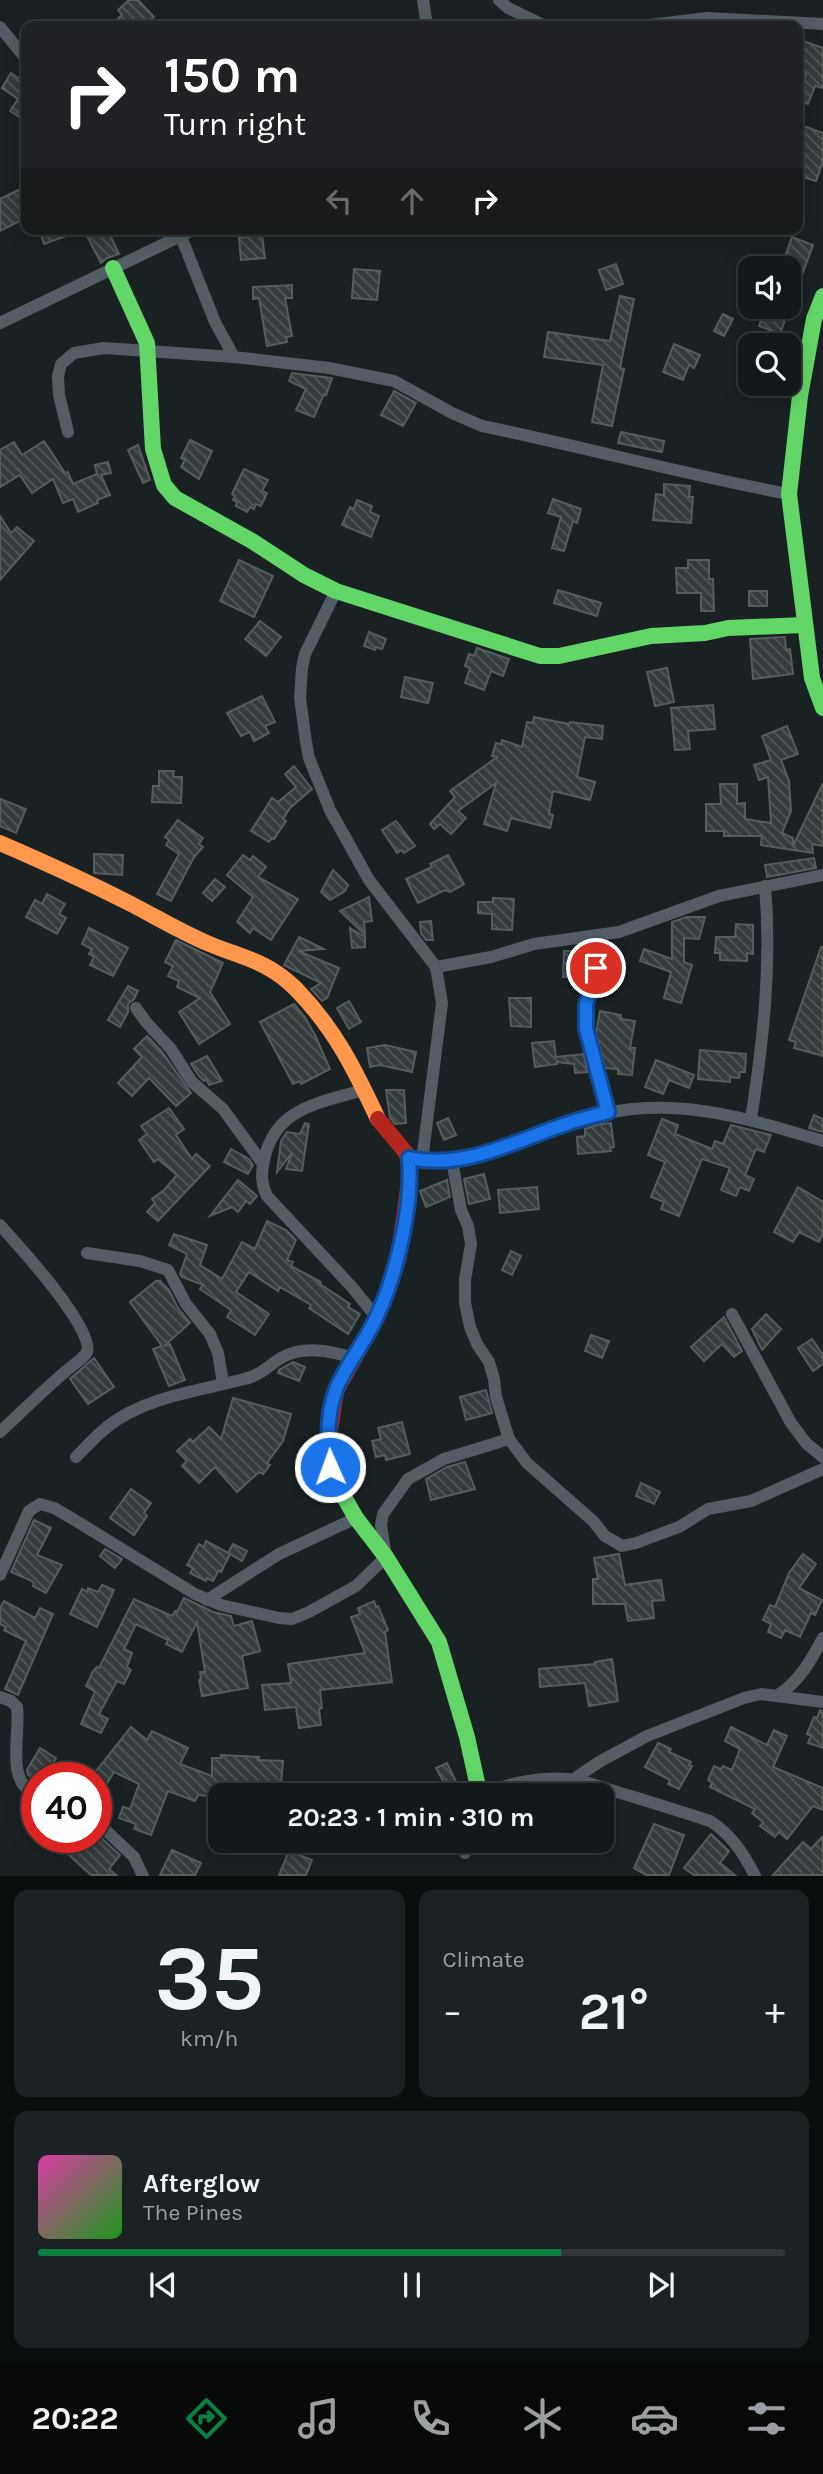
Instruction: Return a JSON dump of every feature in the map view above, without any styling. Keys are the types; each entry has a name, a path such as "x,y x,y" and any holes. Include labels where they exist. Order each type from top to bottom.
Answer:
{"street":[{"path":"423,0 426,21"},
{"path":"499,0 508,8 535,21"},
{"path":"682,21 707,18 765,21"},
{"path":"803,23 823,24"},
{"path":"0,27 21,53"},
{"path":"0,323 174,235"},
{"path":"180,235 204,298 234,357"},
{"path":"113,268 149,350 154,449 167,490 175,498 252,541 304,576 336,591 540,656 559,656 651,636 705,633 728,628 804,625"},
{"path":"823,296 814,320 800,396 789,494 812,678 823,708"},
{"path":"68,432 59,395 58,376 61,364 74,353 85,350 149,350 234,357 329,368 394,381 482,426 658,465 717,481 789,494"},
{"path":"336,591 305,654 302,668 300,698 309,758 330,810 369,880 436,967 442,1003 415,1160 410,1174 398,1261 377,1318 336,1391 329,1435 332,1474 356,1518 386,1556 439,1642 467,1737 477,1783"},
{"path":"0,843 84,880 207,943 265,965 296,988 325,1022 351,1061 380,1124 415,1160 452,1161 488,1153 569,1123 608,1112 652,1107 732,1115 823,1141"},
{"path":"436,967 480,960 534,944 633,929 719,896 823,875"},
{"path":"751,1119 758,1078 767,979 768,919 765,886"},
{"path":"597,934 596,968 586,1005 586,1028 608,1112"},
{"path":"136,1008 171,1049 191,1082 223,1109 263,1164"},
{"path":"363,1090 302,1109 286,1118 275,1131 266,1149 261,1177 267,1196 352,1287 377,1318"},
{"path":"452,1161 461,1210 468,1226 471,1244 465,1279 468,1315 477,1344 489,1362 496,1397 509,1438 527,1463 593,1521 605,1536 625,1546 668,1532 709,1509 751,1501 823,1469"},
{"path":"0,1225 71,1310 84,1330 88,1347 84,1357 48,1385 0,1432"},
{"path":"87,1253 141,1261 168,1270 186,1304 210,1334 218,1353 223,1383"},
{"path":"732,1314 791,1423 806,1443 823,1457"},
{"path":"76,1457 107,1427 149,1405 258,1375 280,1359 299,1352 332,1351 354,1358"},
{"path":"386,1556 381,1525 383,1514 408,1479 444,1459 509,1438"},
{"path":"0,1575 29,1511 40,1504 73,1518 207,1600 279,1618 292,1619 309,1612 356,1586 386,1556"},
{"path":"207,1600 279,1554 356,1518"},
{"path":"778,1695 799,1678 823,1638"},
{"path":"574,1779 599,1762 671,1725 744,1698 761,1694 823,1702"},
{"path":"0,1697 11,1701 17,1707 16,1771 21,1779"},
{"path":"516,1783 574,1779 710,1821 729,1835 755,1875"},
{"path":"112,1835 124,1846 141,1871 129,1875"}],"building":[{"path":"129,0 138,0 154,17 150,21 120,21 118,19 122,15 118,10"},
{"path":"803,41 823,48 823,88 815,86 808,104 803,102 806,74 803,73"},
{"path":"11,73 21,80 21,118 10,111 18,99 2,88"},
{"path":"803,126 823,133 823,161 816,181 803,177"},
{"path":"21,188 21,220 0,231 0,199"},
{"path":"41,235 69,235 44,244"},
{"path":"110,235 119,254 101,263 87,236"},
{"path":"262,235 265,258 241,260 239,238"},
{"path":"792,237 813,245 801,278 801,256 785,256"},
{"path":"616,264 623,284 606,290 599,270"},
{"path":"354,269 380,271 377,300 352,298"},
{"path":"292,285 292,298 285,298 292,336 286,337 287,342 267,346 259,298 253,299 253,287"},
{"path":"620,296 634,299 612,426 592,422 603,365 544,357 548,332 610,341"},
{"path":"723,314 733,319 724,336 714,331"},
{"path":"761,319 785,319 780,333 759,326"},
{"path":"674,344 700,355 694,368 689,365 683,380 663,372"},
{"path":"292,373 332,378 314,417 296,410 306,389 289,381"},
{"path":"394,391 416,403 403,426 381,415"},
{"path":"621,432 664,441 662,452 618,443"},
{"path":"190,440 212,451 199,479 181,467 185,460 181,458"},
{"path":"44,441 65,473 68,472 73,484 97,474 95,465 108,462 111,473 101,475 110,495 78,512 73,499 63,503 53,479 32,493 20,475 0,487 0,450 14,442 22,455"},
{"path":"138,445 150,480 143,483 128,450"},
{"path":"244,469 268,480 262,491 267,493 261,506 256,504 254,509 250,507 247,512 236,506 237,502 233,500 235,496 232,494"},
{"path":"664,484 690,486 689,497 693,497 691,523 653,520 656,494 664,495"},
{"path":"553,499 581,509 577,523 573,521 564,551 552,548 561,517 548,513"},
{"path":"357,500 372,506 370,512 379,516 371,537 342,525 350,507 354,509"},
{"path":"0,516 11,533 17,527 34,541 0,580"},
{"path":"239,560 273,576 254,617 220,601"},
{"path":"688,560 709,560 709,579 713,579 714,611 701,611 701,593 677,593 676,568 688,568"},
{"path":"558,590 601,603 597,616 554,603"},
{"path":"749,591 767,591 767,606 749,606"},
{"path":"260,621 281,637 266,656 245,639"},
{"path":"369,632 386,639 382,649 376,647 375,650 364,646"},
{"path":"785,637 786,650 790,649 793,674 753,679 750,639"},
{"path":"477,648 509,659 503,676 491,671 484,690 465,683 470,668 465,666 469,654 474,656"},
{"path":"667,668 674,702 655,706 647,672"},
{"path":"405,677 433,683 428,703 401,697"},
{"path":"262,696 275,722 265,726 269,733 254,741 250,732 241,736 227,713"},
{"path":"713,705 715,729 688,731 690,749 675,750 671,708"},
{"path":"534,717 569,724 603,726 602,739 585,737 577,777 595,782 590,800 553,791 549,814 553,815 550,828 511,818 507,831 484,824 496,783 458,811 466,818 451,834 440,824 434,829 430,824 455,797 450,791 497,757 492,756 496,743 501,744 502,740 522,747 527,722 533,723"},
{"path":"787,726 798,754 781,760 789,781 791,811 782,833 793,838 793,846 823,783 823,846 812,844 813,853 761,845 762,836 724,836 724,831 706,831 706,804 721,804 720,784 737,784 737,804 745,803 745,819 771,823 768,777 759,780 754,765 771,760 762,736"},
{"path":"294,766 312,789 290,808 283,819 286,821 269,842 251,831 272,798 278,802 296,787 285,774"},
{"path":"159,771 174,771 173,777 182,777 181,803 152,802 153,786 159,786"},
{"path":"0,799 26,809 16,833 0,826"},
{"path":"178,820 203,838 199,844 203,847 194,857 171,901 157,894 179,854 166,845 169,840 165,837"},
{"path":"396,821 415,846 404,853 402,850 397,853 382,830"},
{"path":"94,854 123,855 122,875 94,873"},
{"path":"243,855 250,860 253,856 266,867 258,877 298,899 271,940 253,928 250,933 237,922 253,897 227,875"},
{"path":"448,855 464,884 418,903 406,879 432,867 430,864"},
{"path":"814,858 816,868 767,877 765,865"},
{"path":"333,870 348,885 345,891 330,900 321,892"},
{"path":"215,879 225,887 212,901 203,893"},
{"path":"47,894 65,904 59,914 66,918 57,934 26,917 35,900 42,904"},
{"path":"369,897 372,921 364,922 365,935 340,911"},
{"path":"493,898 514,899 512,930 492,929 492,914 478,913 478,902 493,902"},
{"path":"687,917 705,917 699,939 684,938 684,962 692,965 681,1003 664,998 671,972 640,961 644,949 672,959 672,922"},
{"path":"431,921 433,940 426,940 421,933 420,922"},
{"path":"736,924 753,925 753,954 747,953 747,961 720,960 720,953 715,953 716,937 735,937"},
{"path":"89,928 128,948 113,976 90,965 94,957 89,954 92,949 82,944"},
{"path":"350,928 365,937 365,947 352,948"},
{"path":"299,937 324,949 298,951 339,968 327,998 322,1001 311,989 321,983 284,965"},
{"path":"176,940 223,963 210,992 230,1024 199,1044 179,1012 200,998 177,987 179,981 168,976 173,966 165,962"},
{"path":"821,947 823,1056 794,1048 796,1042 789,1040"},
{"path":"564,951 586,952 584,977 563,977"},
{"path":"128,986 138,991 128,1004 128,1012 120,1027 108,1020"},
{"path":"509,998 531,998 531,1027 511,1026"},
{"path":"349,1001 361,1022 349,1029 337,1008"},
{"path":"294,1004 315,1035 330,1069 301,1084 300,1081 293,1084 260,1022"},
{"path":"600,1011 635,1021 630,1048 635,1048 632,1075 618,1074 618,1069 605,1068 596,1033"},
{"path":"147,1036 191,1093 176,1106 149,1078 132,1096 118,1083 142,1057 134,1049"},
{"path":"554,1041 556,1057 584,1054 587,1072 575,1073 574,1064 557,1062 535,1067 532,1043"},
{"path":"385,1045 416,1052 412,1072 380,1065 370,1067 367,1048"},
{"path":"700,1050 746,1054 745,1072 740,1072 739,1078 730,1077 730,1082 698,1079"},
{"path":"207,1056 222,1081 209,1085 191,1064"},
{"path":"656,1060 694,1075 689,1088 669,1080 663,1094 645,1087"},
{"path":"386,1090 404,1090 406,1123 395,1124 390,1118"},
{"path":"169,1108 184,1129 176,1135 192,1159 196,1154 210,1166 158,1221 147,1212 155,1203 152,1199 177,1175 158,1159 154,1162 139,1140 147,1134 141,1126"},
{"path":"814,1115 823,1119 823,1132 809,1128"},
{"path":"448,1118 456,1135 444,1140 437,1123"},
{"path":"662,1119 678,1125 675,1134 712,1149 715,1141 723,1144 731,1125 771,1135 764,1152 756,1149 745,1175 754,1179 749,1191 740,1187 736,1196 721,1190 730,1168 702,1159 679,1216 661,1209 664,1202 651,1197 665,1162 648,1155"},
{"path":"305,1123 309,1124 302,1171 286,1169 292,1153 277,1172 281,1141 287,1132 300,1134"},
{"path":"611,1123 614,1147 610,1148 611,1151 578,1154 577,1137 585,1136 585,1129"},
{"path":"231,1149 249,1159 253,1165 248,1174 224,1162"},
{"path":"484,1174 490,1199 469,1204 464,1179"},
{"path":"238,1180 257,1196 250,1204 246,1201 238,1212 232,1207 210,1216"},
{"path":"447,1180 450,1197 426,1207 420,1191"},
{"path":"537,1187 539,1209 500,1213 498,1190"},
{"path":"798,1187 823,1202 823,1233 819,1242 799,1232 793,1242 774,1232"},
{"path":"267,1221 286,1230 296,1240 287,1260 293,1262 291,1266 321,1282 320,1284 350,1304 348,1307 360,1314 348,1334 309,1308 311,1305 280,1287 278,1291 249,1272 236,1292 269,1314 255,1335 227,1317 231,1310 200,1289 203,1285 180,1274 187,1254 169,1245 174,1234 207,1245 200,1265 222,1279 242,1242 255,1249"},
{"path":"511,1251 521,1256 512,1275 502,1270"},
{"path":"156,1281 160,1281 169,1290 190,1323 164,1346 170,1344 185,1380 169,1386 153,1349 162,1346 130,1302"},
{"path":"766,1314 781,1329 762,1350 752,1329"},
{"path":"724,1317 742,1351 734,1357 722,1344 704,1361 691,1347"},
{"path":"591,1335 609,1341 602,1358 585,1351"},
{"path":"812,1339 823,1355 823,1364 813,1371 798,1348"},
{"path":"94,1358 114,1387 88,1404 70,1379"},
{"path":"293,1362 305,1367 299,1381 278,1373"},
{"path":"486,1390 492,1413 466,1420 460,1397"},
{"path":"233,1398 291,1414 283,1441 267,1463 270,1465 263,1474 259,1472 237,1492 215,1467 199,1483 182,1466 187,1461 177,1451 190,1439 193,1442 209,1427 221,1439"},
{"path":"402,1422 410,1454 386,1460 385,1455 376,1457 372,1441 381,1439 378,1428"},
{"path":"465,1462 475,1489 431,1500 426,1479 447,1467"},
{"path":"641,1483 660,1492 654,1504 636,1496"},
{"path":"131,1489 151,1503 144,1513 147,1516 134,1535 110,1518"},
{"path":"34,1520 51,1528 37,1555 62,1565 46,1593 33,1586 34,1583 30,1580 11,1572"},
{"path":"206,1541 228,1553 233,1544 247,1551 242,1561 230,1554 213,1581 207,1578 206,1581 190,1573 193,1568 187,1565 199,1544 204,1547"},
{"path":"105,1549 122,1559 115,1568 100,1556"},
{"path":"619,1554 625,1585 661,1580 664,1600 652,1601 654,1618 628,1621 625,1604 593,1604 593,1579 598,1579 594,1558"},
{"path":"803,1554 816,1564 799,1588 822,1600 815,1615 811,1613 800,1637 785,1630 781,1638 768,1632 771,1624 763,1620 770,1605 775,1607 789,1573"},
{"path":"102,1585 114,1590 97,1627 70,1614 82,1589 98,1592"},
{"path":"184,1598 213,1612 231,1616 234,1626 252,1621 260,1651 242,1656 248,1688 202,1696 200,1672 205,1672 197,1622 182,1652 166,1644 168,1640 136,1624 124,1649 132,1653 127,1667 131,1670 124,1684 117,1681 99,1714 108,1719 101,1733 81,1724 95,1692 86,1686 93,1671 99,1668 134,1599 172,1616"},
{"path":"4,1601 35,1618 40,1608 53,1614 18,1695 5,1689 26,1641 4,1630 6,1627 0,1624 0,1608"},
{"path":"374,1601 388,1630 385,1632 392,1682 320,1690 321,1725 299,1728 296,1707 265,1710 262,1685 291,1683 288,1664 365,1653 351,1617 360,1614 358,1608"},
{"path":"612,1659 618,1701 589,1706 585,1683 540,1687 539,1669 595,1664"},
{"path":"820,1710 823,1711 823,1748 808,1743 811,1736 807,1734"},
{"path":"131,1727 147,1740 152,1731 188,1748 180,1764 212,1776 212,1758 221,1758 221,1755 283,1761 281,1783 208,1783 208,1796 198,1795 195,1801 168,1791 151,1835 134,1829 136,1824 119,1818 123,1807 130,1809 139,1784 114,1772 112,1775 112,1762 103,1762"},
{"path":"731,1727 767,1745 774,1730 787,1736 773,1767 823,1788 823,1810 813,1806 787,1839 779,1832 775,1837 760,1826 763,1822 752,1813 755,1809 710,1787 712,1783 708,1780 714,1766 732,1770 740,1749 725,1741"},
{"path":"658,1743 671,1749 669,1752 691,1762 689,1765 692,1766 679,1789 668,1784 670,1780 645,1767"},
{"path":"40,1748 56,1758 54,1762 32,1762"},
{"path":"447,1763 457,1783 444,1783 436,1768"},
{"path":"654,1824 684,1835 669,1875 646,1875 634,1868"},
{"path":"711,1834 729,1851 720,1863 735,1875 694,1875 684,1868"},
{"path":"823,1836 823,1875 773,1875 803,1842 811,1849"},
{"path":"112,1848 120,1855 109,1869 116,1875 91,1875 67,1853 112,1853"},
{"path":"172,1850 201,1863 195,1875 160,1875"},
{"path":"288,1853 312,1860 306,1875 279,1875"}],"traffic: fast":[{"path":"113,268 147,343 153,449 164,485 175,498 252,541 304,575 336,591 540,656 559,656 651,636 705,633 728,628 804,625"},
{"path":"823,296 814,319 800,396 789,494 812,678 823,708"},
{"path":"329,1438 330,1467 336,1483 356,1518 386,1557 439,1642 467,1737 477,1783"}],"traffic: slow":[{"path":"0,843 99,888 197,939 254,961 285,979 310,1004 333,1035 378,1119"}],"traffic: jam":[{"path":"329,1438 336,1391 377,1318 398,1261 410,1174 407,1154 378,1119"}],"route":[{"path":"330,1467 329,1435 332,1405 338,1384 377,1318 398,1261 410,1174 409,1158 437,1163 488,1153 569,1123 608,1112 586,1028 586,1005 596,968"}]}
